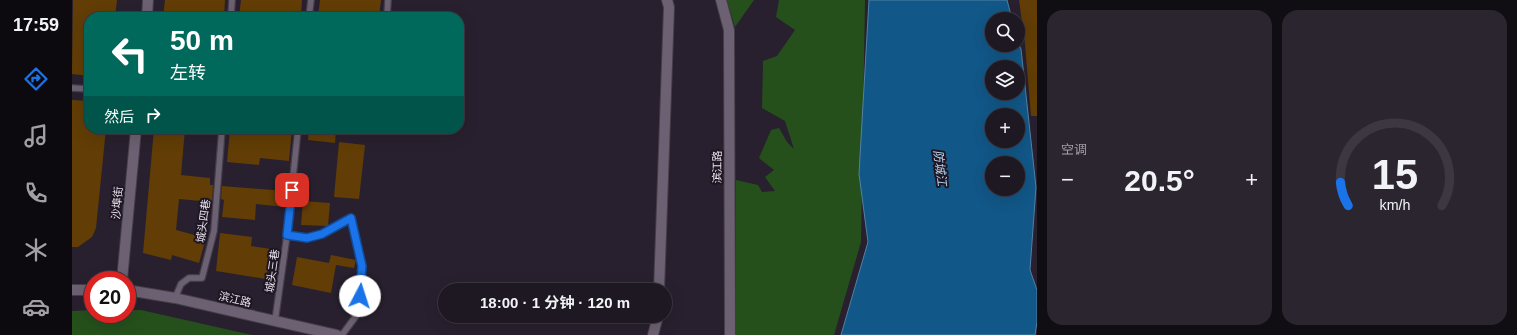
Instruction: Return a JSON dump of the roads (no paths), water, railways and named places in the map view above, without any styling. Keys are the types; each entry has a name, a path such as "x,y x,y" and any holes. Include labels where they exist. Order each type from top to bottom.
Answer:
{"street":[{"path":"147,12 148,0"},
{"name":"滨江路","path":"721,0 729,30 730,335"},
{"path":"659,283 669,2"},
{"name":"沙埠街","path":"123,271 136,134"},
{"path":"72,290 84,290"},
{"name":"滨江路","path":"136,292 175,298 337,335"},
{"path":"653,335 656,323"}],"lane":[{"path":"231,12 232,0"},
{"path":"309,12 310,0"},
{"path":"387,12 388,0"},
{"path":"72,88 84,89"},
{"name":"城头四巷","path":"175,298 181,284 189,278 202,278 214,231 222,134"},
{"name":"城头三巷","path":"275,321 287,235 297,134"},
{"path":"287,235 307,238 322,234 351,218 362,266 359,312 342,335"}],"water":[{"name":"防城江","path":"869,0 1007,0 1010,12 985,12 985,52 1021,52 1022,60 985,60 985,100 1025,100 1025,86 1036,187 1030,270 1037,290 1037,322 1035,335 841,335 868,242 859,174"}]}
